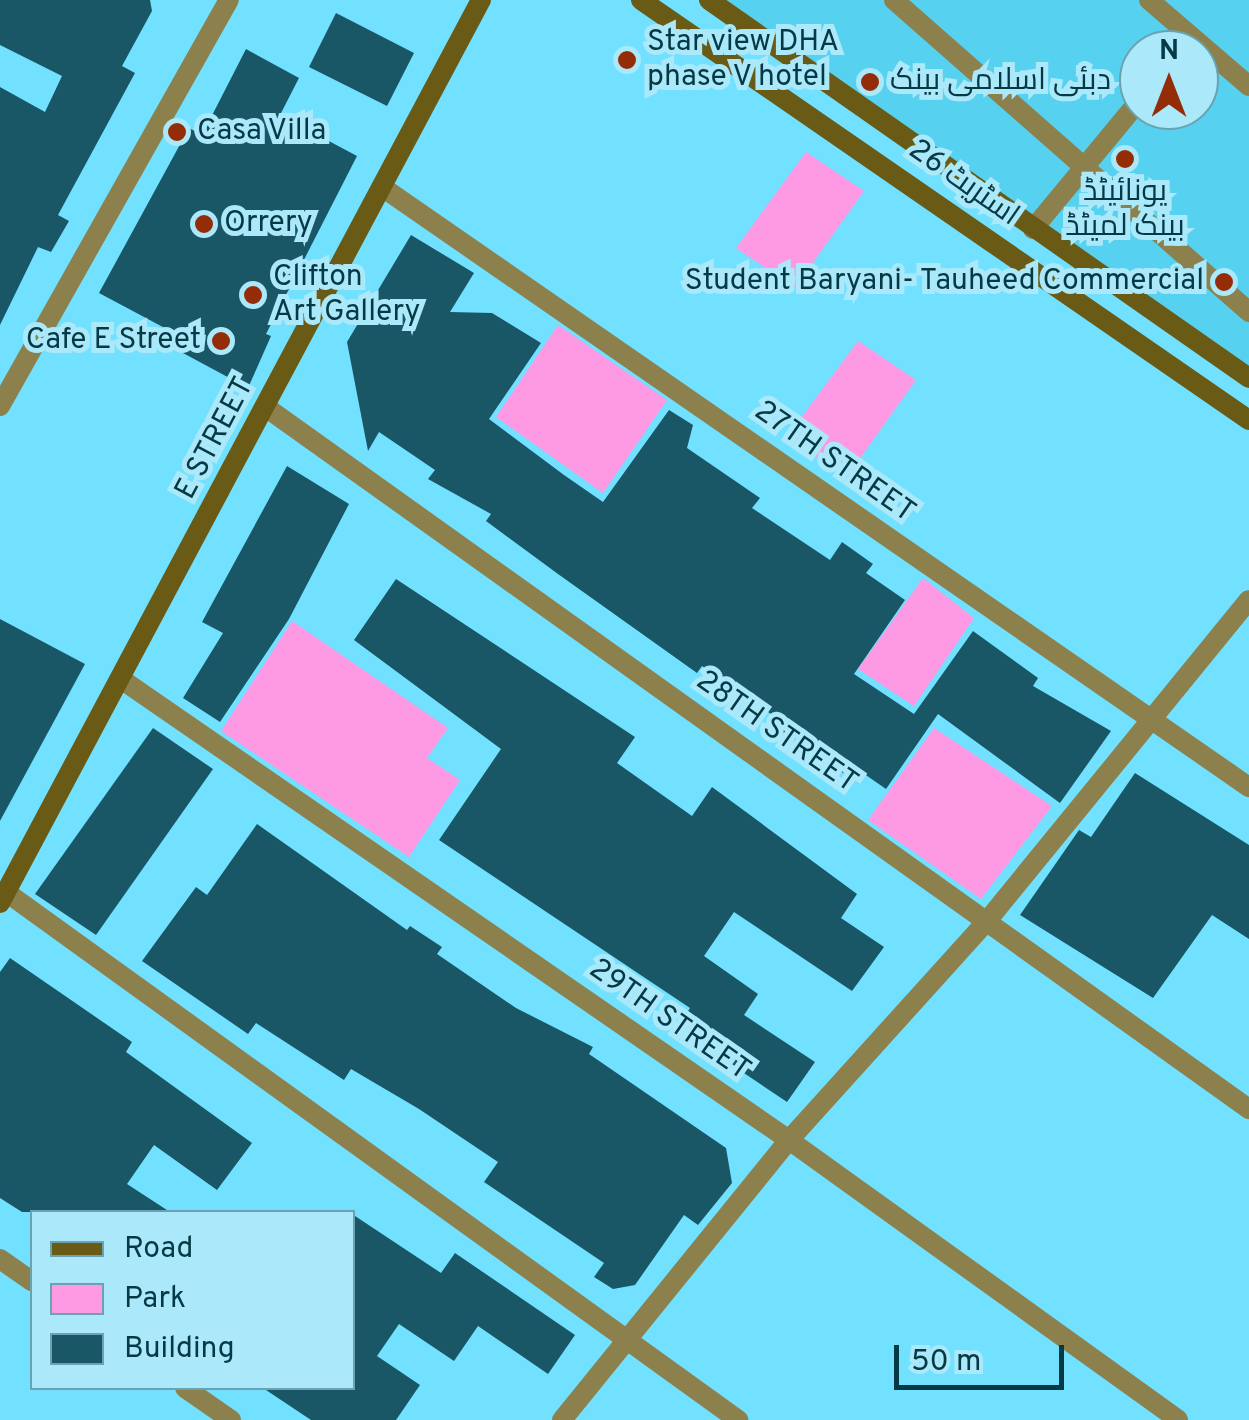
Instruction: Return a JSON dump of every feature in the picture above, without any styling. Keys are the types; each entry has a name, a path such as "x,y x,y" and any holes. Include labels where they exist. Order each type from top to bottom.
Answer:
{"main road":[{"name":"E STREET","path":"3,898 385,189 481,0"},
{"name":"اسٹریٹ 26","path":"641,0 1249,420"},
{"name":"اسٹریٹ 26","path":"709,0 1249,378"}],"street":[{"path":"0,406 229,0"},
{"path":"894,0 1249,312"},
{"path":"1149,0 1175,30"},
{"path":"1219,65 1248,84"},
{"path":"1033,228 1119,125"},
{"name":"27TH STREET","path":"385,189 1249,787"},
{"name":"28TH STREET","path":"267,408 1249,1108"},
{"path":"562,1420 788,1140 987,921 1249,600"},
{"name":"29TH STREET","path":"121,679 788,1140 1178,1420"},
{"path":"3,898 738,1420"},
{"path":"0,1258 30,1280"},
{"path":"188,1390 231,1420"}],"shaded area":[{"path":"721,0 1249,0 1249,371"}],"green space":[{"path":"806,152 864,191 795,288 736,248"},
{"path":"558,325 667,400 603,493 496,417"},
{"path":"858,341 916,380 846,478 787,437"},
{"path":"923,578 974,618 914,706 858,669"},
{"path":"292,621 448,728 427,758 460,780 409,857 221,731"},
{"path":"934,728 1052,806 981,899 868,820"}],"building":[{"path":"0,0 150,0 152,11 122,66 135,73 58,215 69,221 51,252 38,247 0,325 0,87 45,112 62,76 0,45"},
{"path":"336,13 414,53 387,106 309,67"},
{"path":"246,49 299,78 280,115 357,156 266,334 271,336 248,388 170,346 176,334 99,293 189,128 202,135"},
{"path":"411,235 474,273 450,312 492,313 541,343 489,419 564,475 603,502 669,410 693,425 687,448 760,498 752,508 830,560 842,542 873,564 866,573 905,600 854,674 914,714 973,631 1038,678 1033,686 1111,731 1060,803 938,714 886,789 850,764 843,773 776,728 781,721 702,666 697,673 558,574 486,521 491,514 428,479 435,470 379,432 368,451 347,342"},
{"path":"287,466 349,504 289,619 220,722 183,698 223,633 202,622"},
{"path":"396,579 635,737 617,763 692,816 712,787 857,894 841,918 884,947 852,991 734,912 704,956 758,994 744,1015 815,1062 787,1102 732,1065 743,1050 687,1013 690,1008 439,840 501,749 354,640"},
{"path":"0,619 85,664 0,821"},
{"path":"153,728 213,769 96,935 35,894"},
{"path":"1135,773 1249,845 1249,939 1212,915 1153,998 1020,915 1079,830 1091,837"},
{"path":"257,824 407,930 410,926 442,947 437,954 516,1008 593,1047 589,1054 726,1148 732,1183 698,1225 684,1215 635,1285 613,1289 594,1277 604,1263 484,1182 498,1162 419,1109 351,1069 344,1080 256,1023 248,1034 142,961 196,887 207,895"},
{"path":"10,958 132,1042 126,1052 252,1143 217,1190 154,1145 127,1184 167,1210 22,1212 0,1198 0,972"},
{"path":"355,1216 441,1273 455,1253 575,1335 548,1374 478,1326 454,1361 399,1324 377,1356 420,1385 396,1420 311,1420 266,1390 355,1390"}],"place":[{"name":"Star view DHA phase V hotel","path":"627,60"},
{"name":"دبئی اسلامی بینک","path":"870,82"},
{"name":"Casa Villa","path":"177,132"},
{"name":"یونائیٹڈ بینک لمیٹڈ","path":"1125,159"},
{"name":"Orrery","path":"204,224"},
{"name":"Student Baryani- Tauheed Commercial","path":"1224,282"},
{"name":"Clifton Art Gallery","path":"253,295"},
{"name":"Cafe E Street","path":"221,341"}]}
